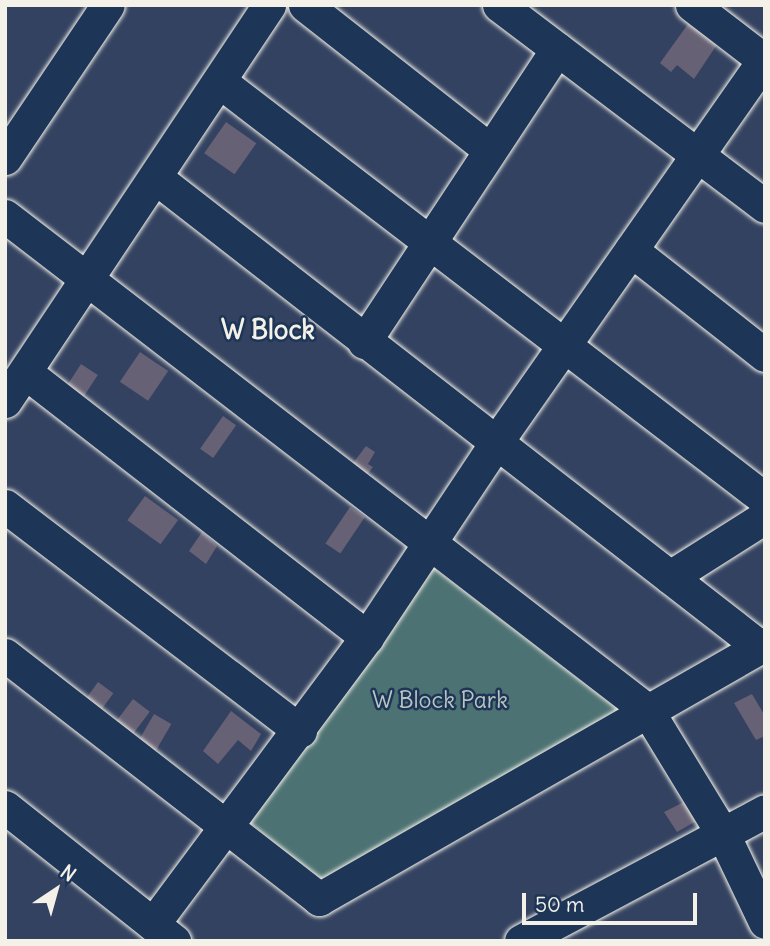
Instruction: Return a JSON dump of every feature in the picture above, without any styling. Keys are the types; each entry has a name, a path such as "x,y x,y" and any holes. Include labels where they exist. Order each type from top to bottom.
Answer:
{"street":[{"path":"5,158 108,5"},
{"path":"5,401 269,5"},
{"path":"305,5 490,150"},
{"path":"499,5 765,206"},
{"path":"5,807 163,932 226,827 300,731 367,637 495,444 764,59 692,5"},
{"path":"365,342 557,49"},
{"path":"219,80 765,499"},
{"path":"5,655 319,899 762,645 495,444 155,177"},
{"path":"5,216 648,710 724,836 765,922"},
{"path":"631,250 765,355"},
{"path":"25,372 367,637"},
{"path":"5,506 300,731"},
{"path":"670,577 765,517"},
{"path":"521,941 724,836 765,811"}],"green space":[{"name":"W Block Park","path":"418,556 620,711 322,884 237,811"}],"building":[{"path":"688,24 718,43 694,79 677,65 671,72 660,63"},
{"path":"226,122 256,143 235,174 204,153"},
{"path":"140,352 168,371 148,401 120,382"},
{"path":"81,364 98,375 78,406 61,395"},
{"path":"223,416 236,425 213,458 200,449"},
{"path":"366,446 375,452 368,464 373,467 358,486 344,475"},
{"path":"145,496 178,520 161,544 127,520"},
{"path":"350,507 365,517 340,554 325,543"},
{"path":"202,532 217,546 206,564 189,551"},
{"path":"98,682 113,693 95,719 79,708"},
{"path":"752,694 765,716 765,736 756,740 734,703"},
{"path":"133,699 150,712 127,742 110,729"},
{"path":"231,711 261,734 251,751 238,740 218,764 203,751"},
{"path":"154,714 171,724 152,758 135,748"},
{"path":"686,801 698,820 677,832 664,812"}],"district":[{"name":"W Block","path":"268,330"}]}
